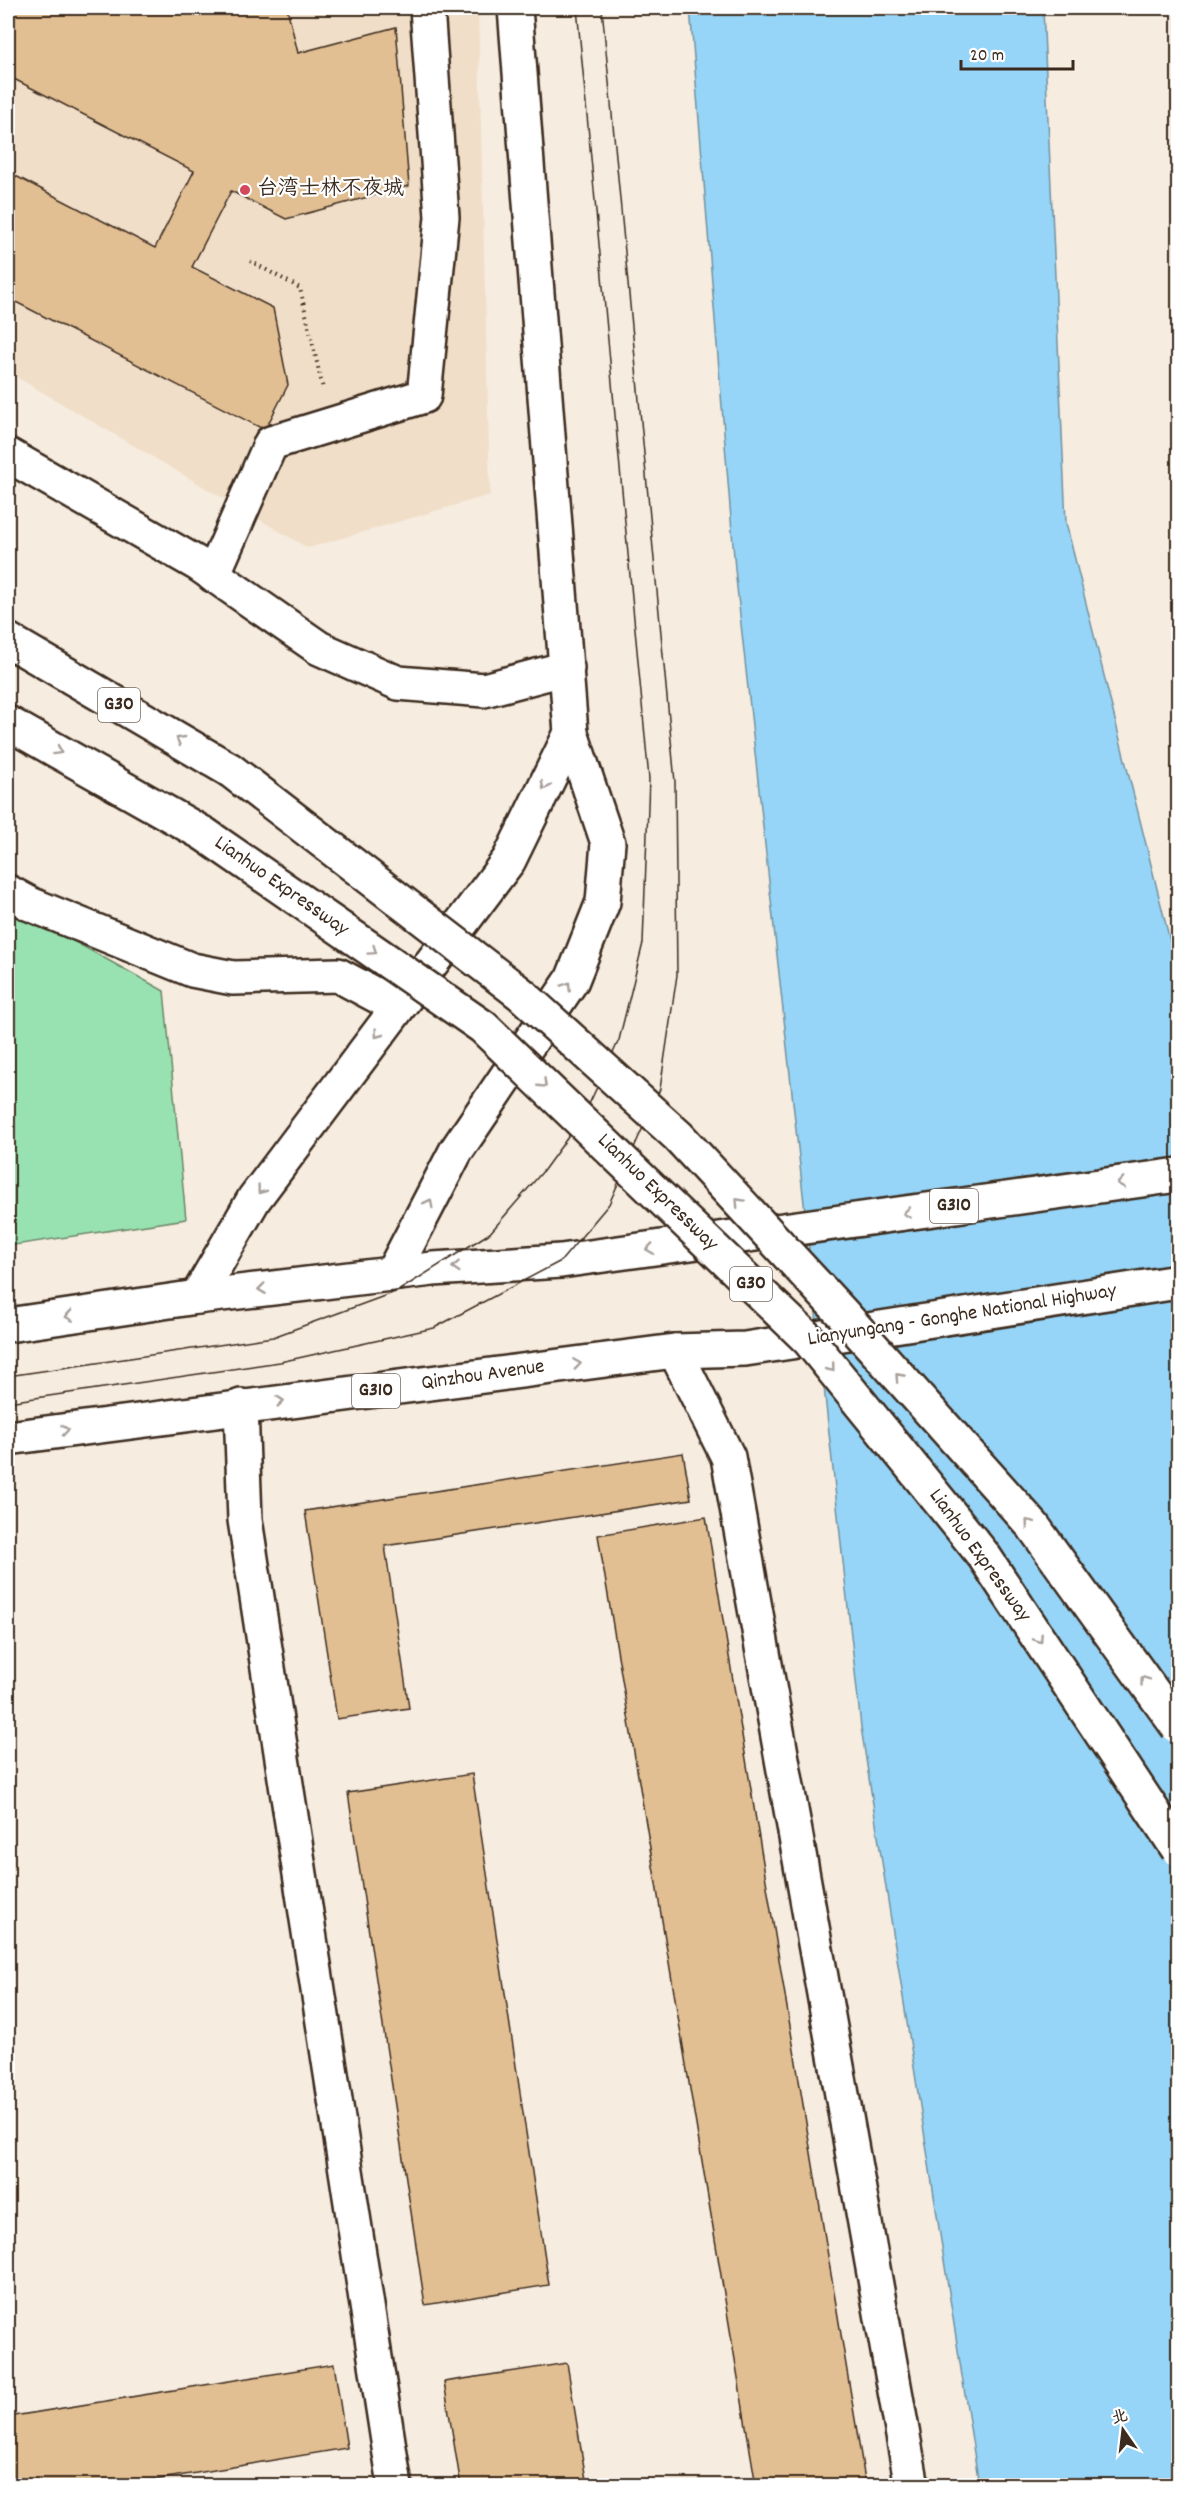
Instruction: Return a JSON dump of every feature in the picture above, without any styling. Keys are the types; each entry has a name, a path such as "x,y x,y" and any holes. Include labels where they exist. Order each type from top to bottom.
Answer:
{"main road":[{"path":"213,574 271,443 424,396 442,217 427,8"},
{"path":"392,1274 456,1151 572,980 603,902 609,843 571,733 515,8"},
{"path":"8,454 213,574 319,648 398,683 484,690 567,668"},
{"name":"G30","path":"8,640 230,770 522,994 678,1136 843,1314 1033,1526 1179,1727"},
{"name":"Lianhuo Expressway","path":"8,723 204,834 483,1027 809,1340 984,1556 1179,1849"},
{"path":"197,1297 254,1199 509,860 571,733"},
{"path":"8,892 30,904 192,970 233,978 338,975 398,1007"},
{"name":"G310","path":"8,1325 197,1297 433,1269 561,1261 1179,1175"},
{"name":"Lianyungang - Gonghe National Highway","path":"745,1349 1179,1282"},
{"name":"Qinzhou Avenue","path":"8,1438 675,1351 745,1349"},
{"path":"675,1351 728,1457 912,2486"},
{"path":"242,1406 245,1520 395,2486"}],"path":[{"path":"250,261 300,288 332,425"}],"shaded area":[{"name":"台湾士林不夜城","path":"8,8 478,8 490,495 308,548 8,372"}],"green space":[{"path":"8,905 164,991 186,1219 8,1246"}],"water":[{"path":"690,8 1043,8 1066,523 1178,973 1178,2485 979,2485 861,1727 735,569"}],"building":[{"path":"8,8 287,8 298,53 396,27 409,186 286,219 231,191 192,267 273,308 288,385 265,430 8,298 8,172 155,248 194,171 8,76"},
{"path":"683,1453 691,1499 385,1546 409,1708 337,1719 305,1511"},
{"path":"706,1517 866,2486 756,2486 598,1535"},
{"path":"472,1774 549,2285 425,2305 348,1793"},
{"path":"567,2363 587,2486 461,2486 444,2382"},
{"path":"334,2364 347,2448 118,2486 8,2486 8,2417"}],"tram line":[{"path":"8,1376 273,1337 398,1291 490,1233 544,1170 584,1115 619,1040 643,943 649,779 577,8"},
{"path":"8,1402 280,1362 434,1328 561,1261 609,1204 660,1089 677,975 675,782 602,8"}],"place":[{"name":"台湾士林不夜城","path":"245,190"}]}
